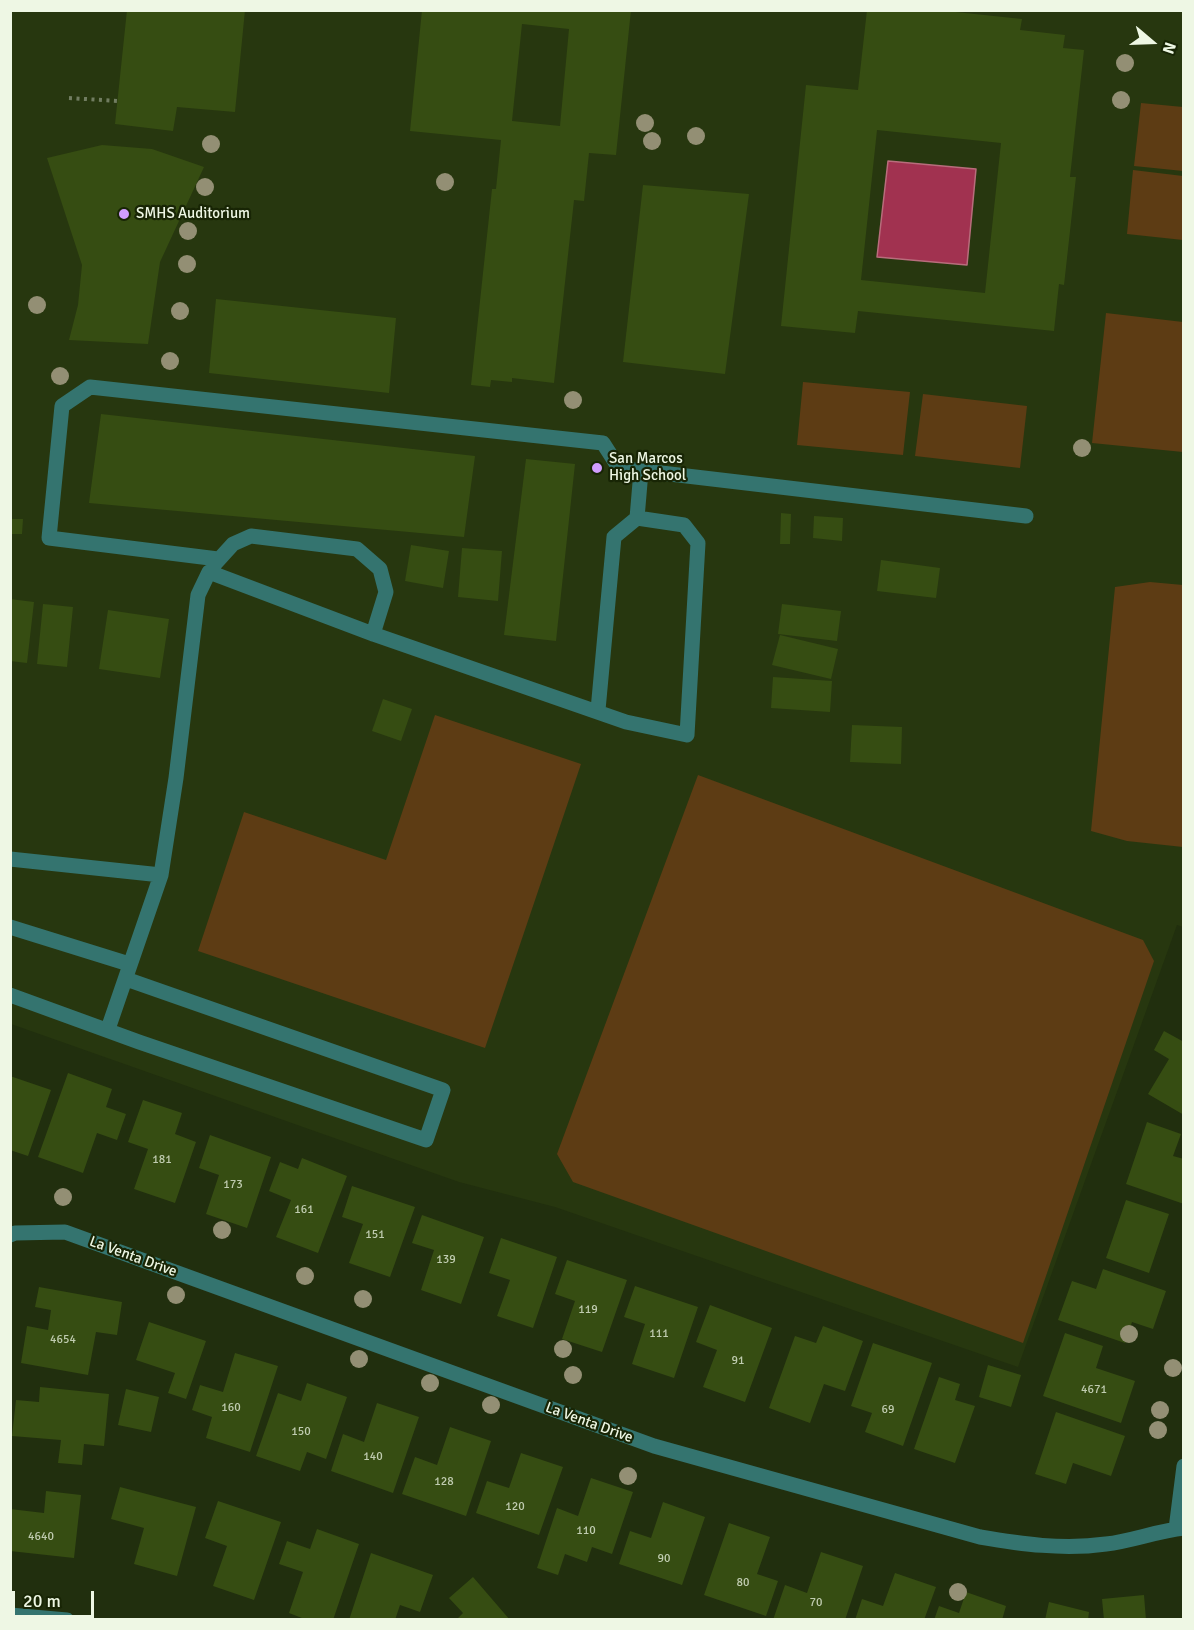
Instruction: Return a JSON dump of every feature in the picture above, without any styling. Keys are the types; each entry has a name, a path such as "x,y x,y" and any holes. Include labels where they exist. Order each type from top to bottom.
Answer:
{"street":[{"path":"636,518 684,525 698,543 687,735 626,722 598,710 373,634 214,566 49,538 62,406 90,387 603,443 619,468 1026,516"},
{"path":"598,710 614,537 636,518 641,471"},
{"path":"108,1029 161,875 176,778 198,595 214,566 233,544 251,536 357,549 380,569 386,592 373,634"},
{"path":"10,859 161,875"},
{"path":"10,927 443,1090 426,1140 139,1042 10,995"},
{"name":"La Venta Drive","path":"10,1235 65,1232 654,1446 980,1537 1022,1544 1064,1546 1106,1544 1180,1528"},
{"path":"1180,1528 1184,1466"},
{"path":"10,1615 67,1620"}],"path":[{"path":"69,98 118,101"}],"shaded area":[{"name":"San Marcos High School","path":"11,11 1183,11 1183,927 1177,925 1018,1367 555,1207 459,1182 11,1024"},
{"path":"1141,103 1183,107 1183,171 1134,166"},
{"path":"888,161 976,169 967,265 877,257"},
{"path":"1133,170 1183,176 1183,240 1127,234"},
{"path":"1106,313 1183,322 1183,452 1092,443"},
{"path":"803,382 910,392 903,455 797,445"},
{"path":"923,394 1027,406 1020,468 915,456"},
{"path":"1150,582 1183,585 1183,847 1127,841 1091,831 1115,587"},
{"path":"435,715 581,764 485,1048 198,951 244,812 386,860"},
{"path":"698,775 1143,940 1154,961 1023,1343 573,1182 557,1154"}],"building":[{"path":"127,10 245,10 235,112 177,107 173,131 115,124"},
{"path":"422,10 631,10 616,155 589,153 584,201 574,200 554,383 512,378 512,382 491,380 490,387 471,385 492,189 496,189 501,140 410,131","holes":["522,24 569,29 560,126 512,121"]},
{"path":"867,10 937,10 1022,19 1020,30 1065,35 1063,48 1084,50 1070,177 1076,177 1064,285 1059,284 1054,331 858,311 855,333 781,326 806,85 858,90","holes":["877,130 1001,143 985,293 861,280"]},
{"name":"SMHS Auditorium","path":"102,145 152,149 204,167 160,262 148,344 69,340 78,305 82,265 47,158"},
{"path":"643,185 749,194 725,374 623,362"},
{"path":"216,299 396,318 389,393 209,373"},
{"path":"101,414 475,456 464,537 89,503"},
{"path":"526,459 575,464 556,641 504,635"},
{"path":"781,513 791,514 790,544 780,544"},
{"path":"814,516 843,518 842,541 813,538"},
{"path":"10,519 23,519 22,534 10,534"},
{"path":"411,545 449,551 443,588 405,581"},
{"path":"462,548 502,551 498,601 458,597"},
{"path":"881,560 940,568 936,598 877,591"},
{"path":"10,599 34,602 27,663 10,661"},
{"path":"43,604 73,607 67,667 37,664"},
{"path":"782,604 841,611 837,641 778,634"},
{"path":"108,610 169,619 160,678 99,669"},
{"path":"780,635 838,649 831,679 772,665"},
{"path":"773,677 832,681 830,712 771,708"},
{"path":"383,699 412,709 401,741 372,731"},
{"path":"852,725 902,727 901,764 850,762"},
{"path":"1164,1031 1184,1042 1184,1115 1148,1094 1169,1059 1154,1050"},
{"path":"68,1073 112,1089 106,1107 126,1114 117,1140 97,1133 83,1173 38,1157"},
{"path":"10,1076 51,1090 28,1156 10,1150"},
{"path":"143,1100 182,1113 175,1134 196,1142 175,1203 134,1189 148,1149 128,1142"},
{"path":"1147,1122 1181,1134 1173,1156 1184,1159 1184,1204 1126,1184"},
{"path":"210,1135 271,1157 247,1228 206,1214 219,1175 199,1168"},
{"path":"302,1158 347,1176 318,1253 276,1237 291,1200 269,1191 280,1162 298,1169"},
{"path":"352,1186 415,1207 390,1277 349,1263 363,1224 342,1217"},
{"path":"1126,1200 1169,1214 1149,1273 1106,1258"},
{"path":"422,1215 484,1237 461,1304 421,1290 434,1250 412,1243"},
{"path":"501,1238 557,1257 533,1328 497,1316 510,1280 489,1273"},
{"path":"567,1260 627,1280 602,1352 562,1339 575,1301 555,1294"},
{"path":"1103,1269 1166,1291 1153,1329 1132,1322 1125,1343 1058,1320 1072,1281 1096,1289"},
{"path":"635,1286 698,1307 674,1378 632,1364 645,1324 624,1317"},
{"path":"39,1287 122,1302 117,1335 96,1332 88,1375 21,1363 27,1326 48,1330 51,1310 35,1307"},
{"path":"710,1305 772,1328 745,1402 703,1387 717,1350 696,1342"},
{"path":"149,1322 206,1341 186,1399 168,1393 175,1373 136,1360"},
{"path":"823,1326 863,1341 845,1391 824,1384 810,1423 769,1408 795,1336 816,1343"},
{"path":"1065,1333 1103,1346 1096,1368 1135,1381 1121,1423 1043,1396"},
{"path":"873,1343 932,1363 903,1446 865,1432 872,1413 851,1406"},
{"path":"235,1353 278,1366 250,1452 206,1438 212,1417 192,1410 200,1385 223,1392"},
{"path":"988,1365 1021,1375 1011,1407 979,1397"},
{"path":"939,1377 960,1384 955,1400 975,1406 955,1463 914,1449"},
{"path":"307,1383 347,1397 326,1459 307,1452 300,1471 256,1456 278,1393 301,1401"},
{"path":"40,1387 109,1394 104,1446 84,1444 82,1465 58,1463 61,1440 12,1436 16,1400 39,1402"},
{"path":"126,1389 159,1397 151,1432 118,1425"},
{"path":"377,1403 419,1417 393,1493 331,1471 343,1434 364,1442"},
{"path":"1056,1412 1125,1436 1111,1476 1073,1463 1066,1484 1035,1474"},
{"path":"450,1427 491,1441 466,1516 402,1494 415,1457 437,1465"},
{"path":"521,1453 563,1467 539,1535 476,1513 487,1481 509,1488"},
{"path":"591,1478 633,1492 612,1554 592,1547 587,1562 565,1554 558,1575 537,1568 557,1508 578,1516"},
{"path":"120,1487 196,1507 177,1576 134,1564 144,1528 111,1519"},
{"path":"46,1491 81,1495 74,1558 10,1551 10,1509 44,1513"},
{"path":"218,1501 281,1522 254,1600 213,1586 227,1546 205,1538"},
{"path":"663,1502 705,1517 682,1585 619,1564 630,1531 651,1538"},
{"path":"729,1523 770,1537 757,1574 778,1581 766,1616 704,1595"},
{"path":"317,1529 359,1544 333,1620 307,1620 289,1613 303,1572 279,1564 287,1541 310,1549"},
{"path":"821,1552 863,1566 845,1620 773,1620 785,1585 807,1593"},
{"path":"371,1553 433,1575 420,1612 400,1605 395,1620 349,1620"},
{"path":"895,1573 936,1587 924,1620 855,1620 862,1599 883,1606"},
{"path":"473,1577 510,1620 456,1620 463,1613 449,1598"},
{"path":"966,1592 1006,1606 1002,1620 934,1620 939,1606 959,1613"},
{"path":"1144,1595 1146,1620 1104,1620 1102,1599"},
{"path":"1049,1602 1089,1612 1088,1620 1045,1620"}],"place":[{"name":"SMHS Auditorium","path":"124,214"},
{"name":"San Marcos High School","path":"597,468"}]}
